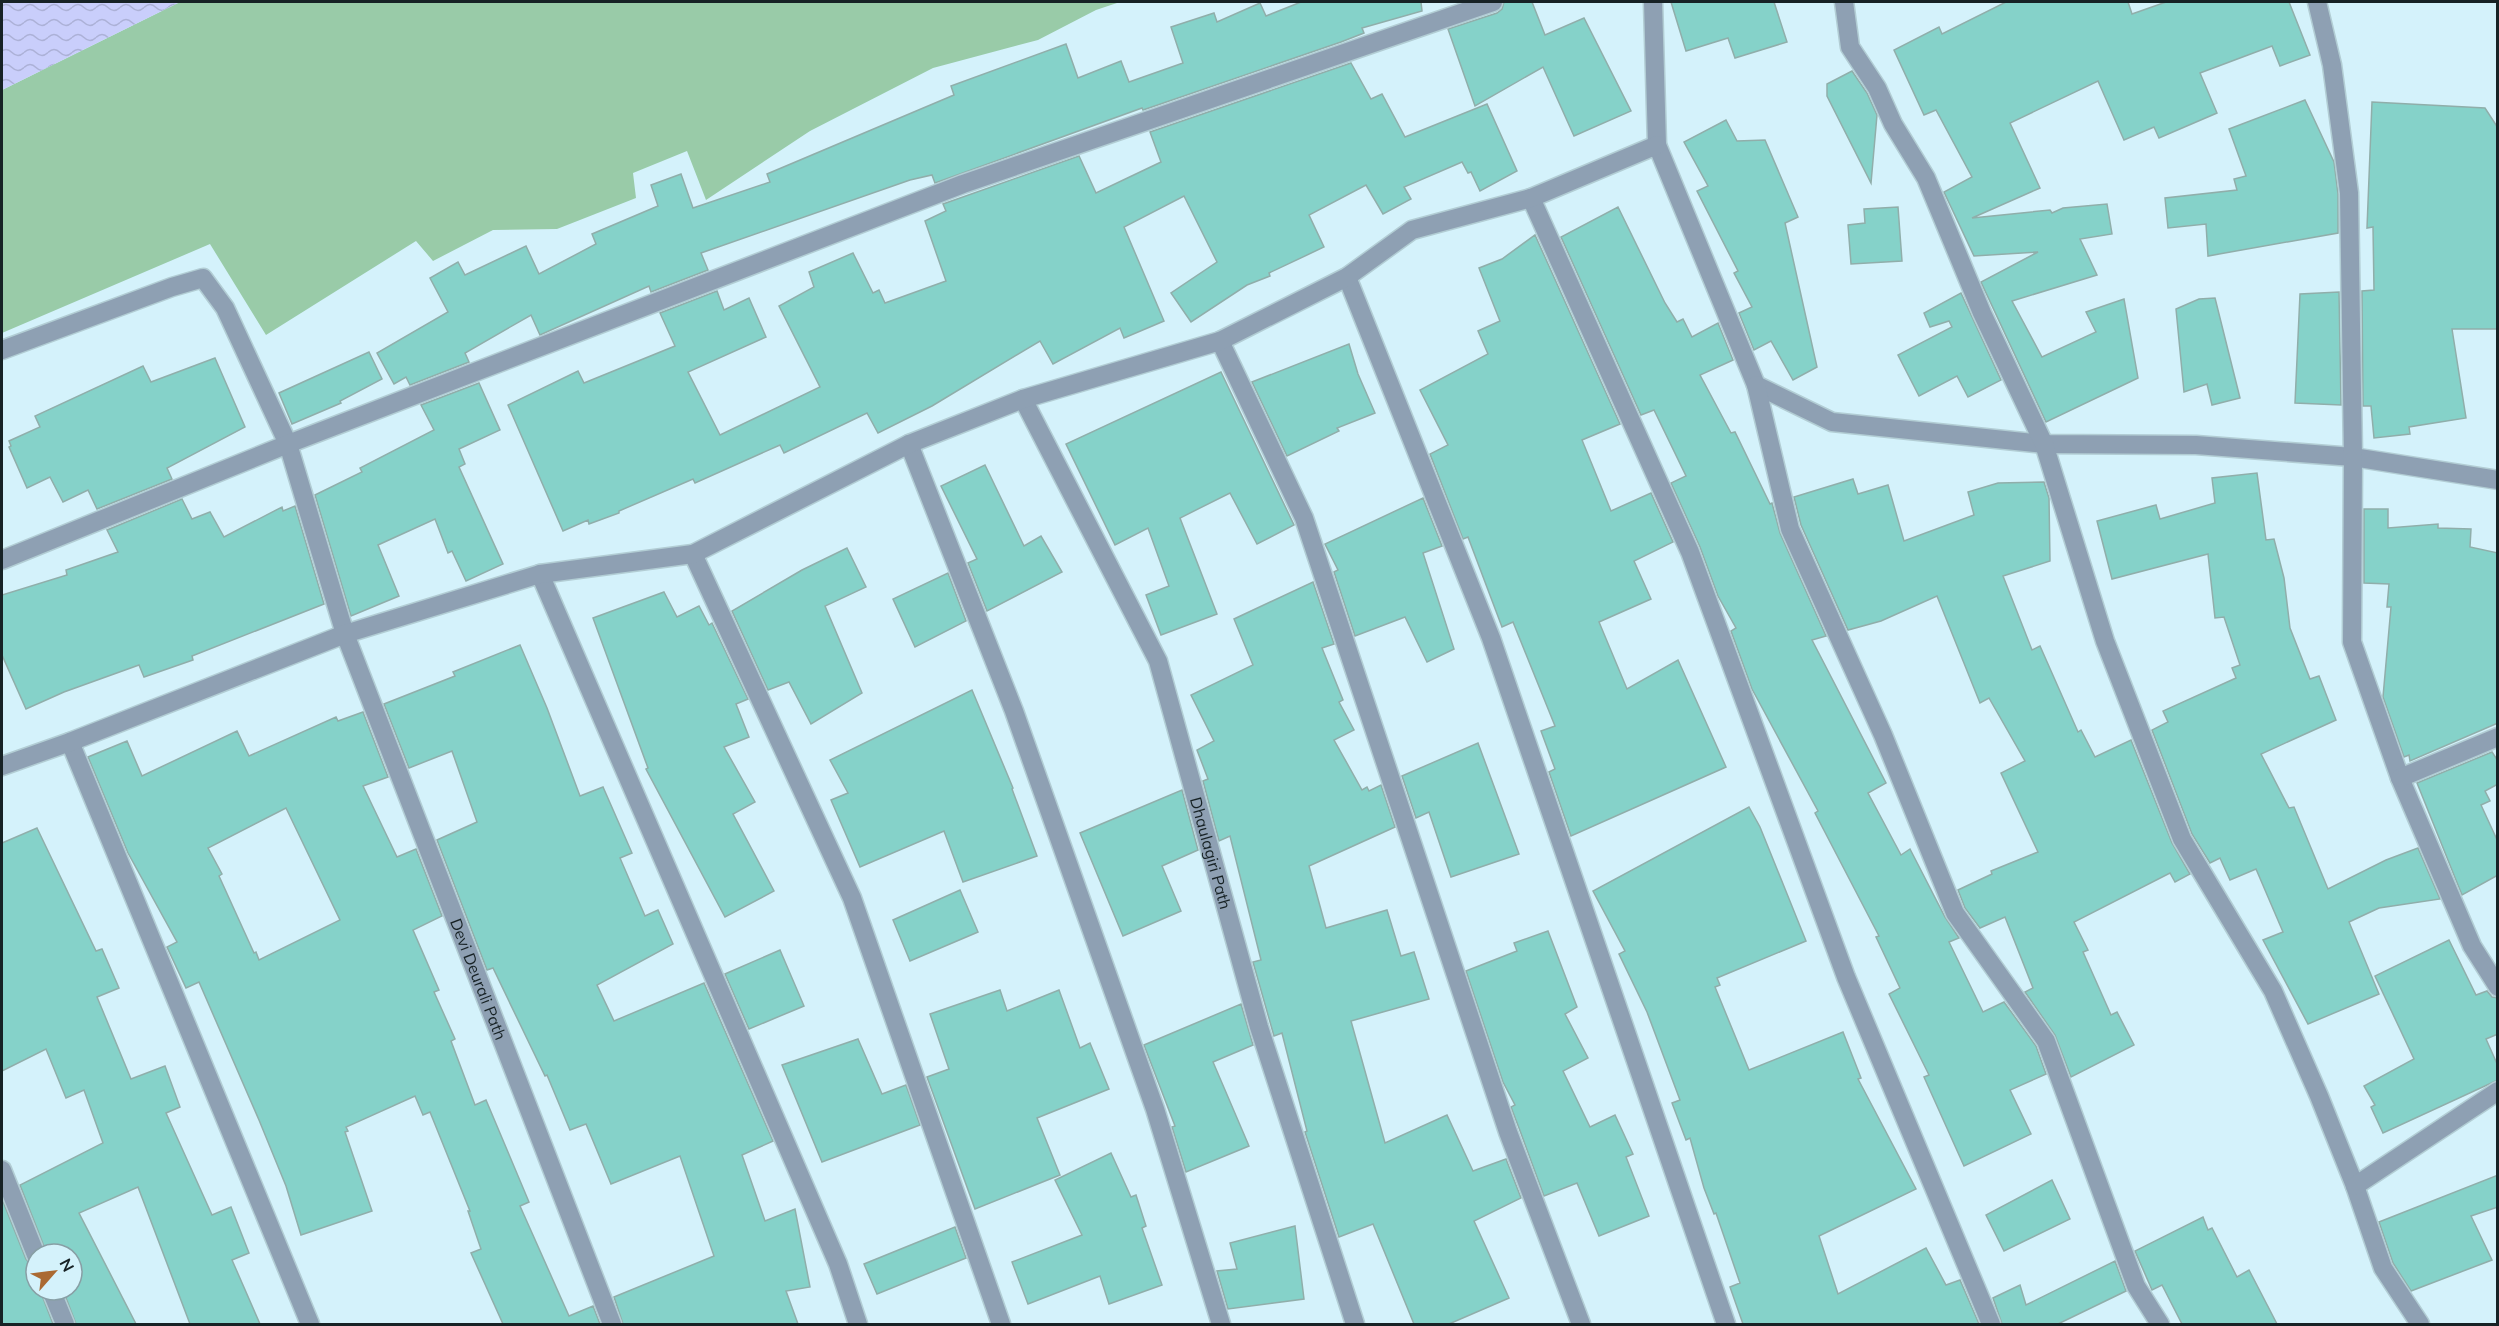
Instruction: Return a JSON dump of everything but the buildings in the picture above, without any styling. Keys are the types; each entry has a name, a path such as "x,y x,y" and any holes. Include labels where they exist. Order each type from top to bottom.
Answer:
{"street":[{"path":"2,560 288,444 963,184 1493,2"},
{"path":"1653,2 1657,146 1756,385 1790,529 1883,735 1955,913 2046,1041 2136,1286 2160,1324"},
{"path":"1844,2 1850,47 1877,88 1893,124 1926,178 1982,313 2044,444 2105,641 2182,839 2273,991 2355,1186 2383,1269 2420,1324"},
{"path":"2317,2 2332,65 2349,194 2353,457 2352,642 2400,778 2472,946 2498,987"},
{"path":"2,766 70,742 345,634 540,574 693,554 909,444 1023,399 1220,341 1347,278 1412,230 1531,198 1657,146"},
{"path":"1531,198 1690,552 1846,977 1991,1324"},
{"name":"Devi Deurali Path","path":"2,350 202,278 225,308 288,444 345,634 612,1324"},
{"path":"1347,278 1491,638 1726,1324"},
{"path":"1220,341 1304,518 1504,1120 1581,1324"},
{"path":"1756,385 1832,422 2044,444 2196,445 2353,457 2498,480"},
{"name":"Dhaulagiri Path","path":"1023,399 1158,661 1259,1027 1355,1324"},
{"path":"909,444 1014,711 1136,1054 1159,1120 1221,1324"},
{"path":"693,554 852,898 1001,1324"},
{"path":"540,574 833,1253 858,1324"},
{"path":"2400,778 2498,737"},
{"path":"70,742 310,1324"},
{"path":"2355,1186 2498,1091"},
{"path":"2,1170 31,1242"},
{"path":"56,1302 65,1324"}],"green space":[{"path":"180,2 1120,2 1096,10 1038,40 933,68 810,131 706,200 687,151 633,173 636,198 557,229 493,230 433,261 416,241 266,335 210,244 2,333 2,90"}],"water":[{"path":"2,2 180,2 2,90"}]}
